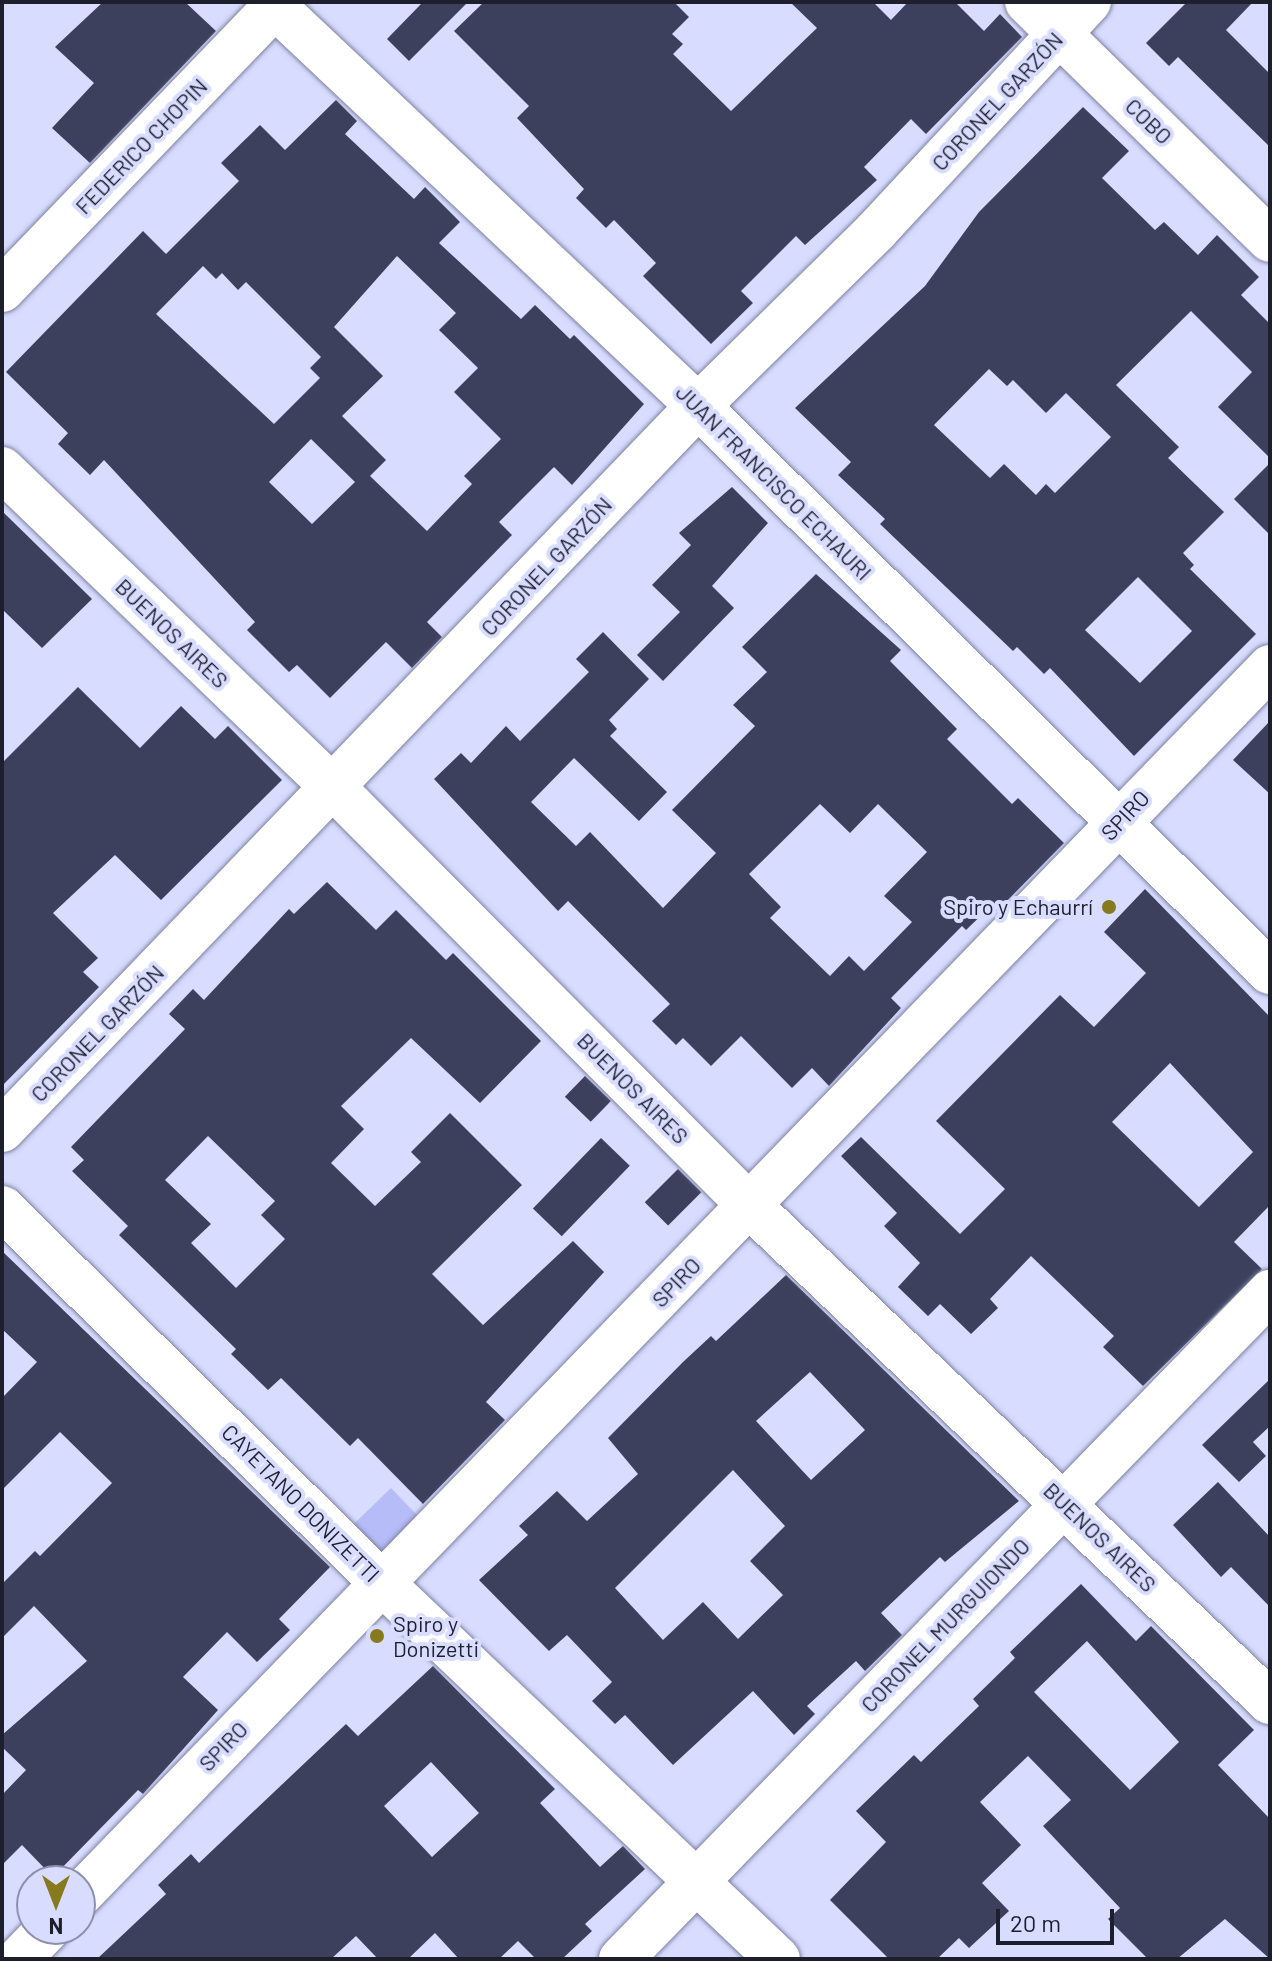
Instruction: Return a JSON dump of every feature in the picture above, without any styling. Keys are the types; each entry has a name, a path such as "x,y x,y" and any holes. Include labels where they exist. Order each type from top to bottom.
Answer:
{"street":[{"name":"COBO","path":"1027,2 1270,240"},
{"name":"CORONEL GARZÓN","path":"2,1130 335,789 698,406 876,231 1089,2"},
{"name":"FEDERICO CHOPIN","path":"2,290 275,4"},
{"name":"JUAN FRANCISCO ECHAURI","path":"275,4 698,406 1116,823 1270,972"},
{"name":"BUENOS AIRES","path":"2,469 335,789 750,1206 1065,1503 1270,1702"},
{"name":"SPIRO","path":"96,1878 1270,667"},
{"name":"CAYETANO DONIZETTI","path":"2,1208 382,1583 694,1883 778,1959"},
{"name":"CORONEL MURGUIONDO","path":"621,1959 1270,1292"}],"shaded area":[{"path":"391,1488 421,1519 384,1554 354,1523"}],"building":[{"path":"103,2 185,2 216,31 90,163 52,128 94,83 55,47"},
{"path":"423,2 468,2 409,61 387,39"},
{"path":"484,2 674,2 689,17 672,34 683,44 673,54 731,111 817,28 790,2 873,2 891,20 908,2 955,2 984,31 1000,14 1022,37 926,134 911,119 864,167 877,180 805,245 796,236 741,291 753,303 711,344 643,276 656,263 614,220 606,228 576,198 584,189 517,118 529,106 454,31"},
{"path":"1187,2 1253,2 1226,30 1270,74 1270,147 1178,57 1169,66 1146,43"},
{"path":"336,100 357,121 345,134 414,199 425,187 460,222 439,243 521,319 535,305 570,339 574,335 644,404 572,485 554,467 499,522 512,535 427,622 442,637 412,668 386,642 330,698 297,665 289,672 247,630 255,622 104,460 90,475 58,444 68,433 6,372 143,231 166,254 239,181 221,163 260,125 285,150","holes":["397,256 456,313 439,330 478,368 454,392 501,439 464,476 472,484 427,531 370,476 386,460 342,416 383,376 334,327","203,266 216,279 222,273 238,290 246,282 321,357 310,368 320,378 274,424 156,314","311,439 355,482 312,524 269,482"]},
{"path":"1083,107 1129,151 1102,178 1155,230 1164,222 1198,255 1217,235 1259,277 1241,295 1270,324 1270,458 1218,407 1252,372 1191,311 1116,385 1179,447 1168,458 1224,512 1183,553 1194,565 1190,569 1256,634 1134,756 1050,668 1044,674 1017,647 1013,651 880,524 885,519 838,475 851,462 795,408 925,286 979,212","holes":["989,369 1007,386 1013,380 1046,413 1066,393 1111,437 1055,493 1046,484 1036,495 1004,464 990,478 934,425","1138,577 1192,631 1140,683 1085,630"]},
{"path":"1270,463 1270,535 1234,499"},
{"path":"732,487 768,523 712,586 734,608 663,681 637,655 680,612 652,585 691,545 679,533"},
{"path":"2,511 92,599 42,648 2,609"},
{"path":"816,574 901,650 890,661 957,729 947,739 1012,804 1018,798 1064,843 997,911 992,905 966,930 962,926 891,998 901,1008 829,1086 812,1068 792,1088 741,1036 711,1066 683,1038 676,1045 652,1021 670,1004 568,901 558,911 434,779 461,753 471,763 506,726 520,741 589,672 576,659 603,632 649,679 609,720 617,729 610,736 667,792 639,821 574,758 531,802 576,846 590,832 663,908 716,853 672,810 755,726 733,705 767,672 742,647","holes":["820,804 850,833 878,804 927,852 884,896 912,922 864,971 849,956 830,976 770,918 781,907 749,874"]},
{"path":"78,687 140,748 181,706 215,739 228,726 282,780 161,900 115,855 53,913 98,958 83,972 99,987 2,1086 2,763"},
{"path":"1270,721 1270,794 1233,760"},
{"path":"327,882 376,930 396,910 446,960 453,953 541,1041 480,1103 411,1038 341,1106 364,1129 331,1163 375,1206 421,1162 411,1152 450,1113 522,1185 432,1274 483,1325 573,1241 604,1272 486,1402 505,1420 423,1504 358,1438 350,1446 281,1378 268,1390 231,1354 236,1349 119,1235 128,1226 72,1171 84,1160 71,1147 185,1029 169,1014 193,989 204,1000 289,909 294,914","holes":["208,1136 275,1201 261,1215 285,1239 236,1288 191,1243 211,1224 165,1180"]},
{"path":"1145,889 1270,1017 1270,1205 1234,1242 1262,1269 1143,1386 1103,1347 1114,1336 1031,1256 990,1299 998,1308 971,1334 940,1304 928,1316 898,1287 920,1263 884,1226 897,1213 841,1156 861,1137 960,1234 1005,1189 936,1121 1060,995 1094,1027 1146,973 1104,932","holes":["1170,1063 1253,1152 1199,1207 1112,1122"]},
{"path":"585,1076 611,1101 591,1122 565,1097"},
{"path":"601,1138 630,1166 562,1236 533,1208"},
{"path":"678,1169 701,1192 668,1226 645,1202"},
{"path":"2,1251 330,1567 279,1619 290,1630 257,1662 227,1632 183,1677 218,1710 143,1794 138,1790 65,1865 41,1865 22,1845 2,1865 2,1795 26,1770 2,1747 2,1735 87,1661 34,1606 2,1638 2,1584 35,1551 40,1556 112,1483 60,1432 2,1490 2,1398 37,1362 2,1329"},
{"path":"786,1275 1019,1501 945,1562 940,1557 881,1613 902,1635 865,1671 856,1661 807,1706 815,1714 794,1735 753,1691 673,1765 625,1715 615,1724 592,1701 612,1682 567,1635 549,1651 479,1580 528,1535 519,1526 557,1491 587,1521 638,1474 608,1438 711,1336 716,1341","holes":["810,1372 865,1430 811,1480 756,1421","733,1470 785,1526 750,1561 783,1595 738,1639 703,1602 663,1640 615,1588"]},
{"path":"1270,1379 1270,1426 1253,1442 1266,1456 1239,1482 1202,1445"},
{"path":"1218,1482 1270,1537 1270,1607 1231,1567 1221,1577 1173,1525"},
{"path":"1081,1584 1136,1641 1151,1626 1254,1730 1218,1765 1270,1819 1270,1959 1225,1919 1177,1959 1148,1959 1108,1919 1120,1908 1043,1826 1071,1800 1028,1756 980,1802 1021,1845 982,1883 1009,1911 969,1948 959,1938 937,1959 889,1959 830,1900 886,1842 856,1811 914,1755 921,1762 979,1706 973,1699 1015,1658 1010,1652","holes":["1087,1641 1179,1742 1130,1790 1034,1692"]},
{"path":"433,1666 555,1789 540,1803 600,1867 623,1846 645,1869 585,1924 592,1931 562,1959 536,1959 518,1941 499,1959 459,1959 435,1933 408,1959 378,1959 356,1936 331,1959 97,1959 166,1894 158,1885 191,1854 199,1863 346,1724 358,1736","holes":["431,1762 479,1813 432,1857 384,1806"]}],"place":[{"name":"Spiro y Echaurrí","path":"1109,907"},
{"name":"Spiro y Donizetti","path":"377,1636"}]}
